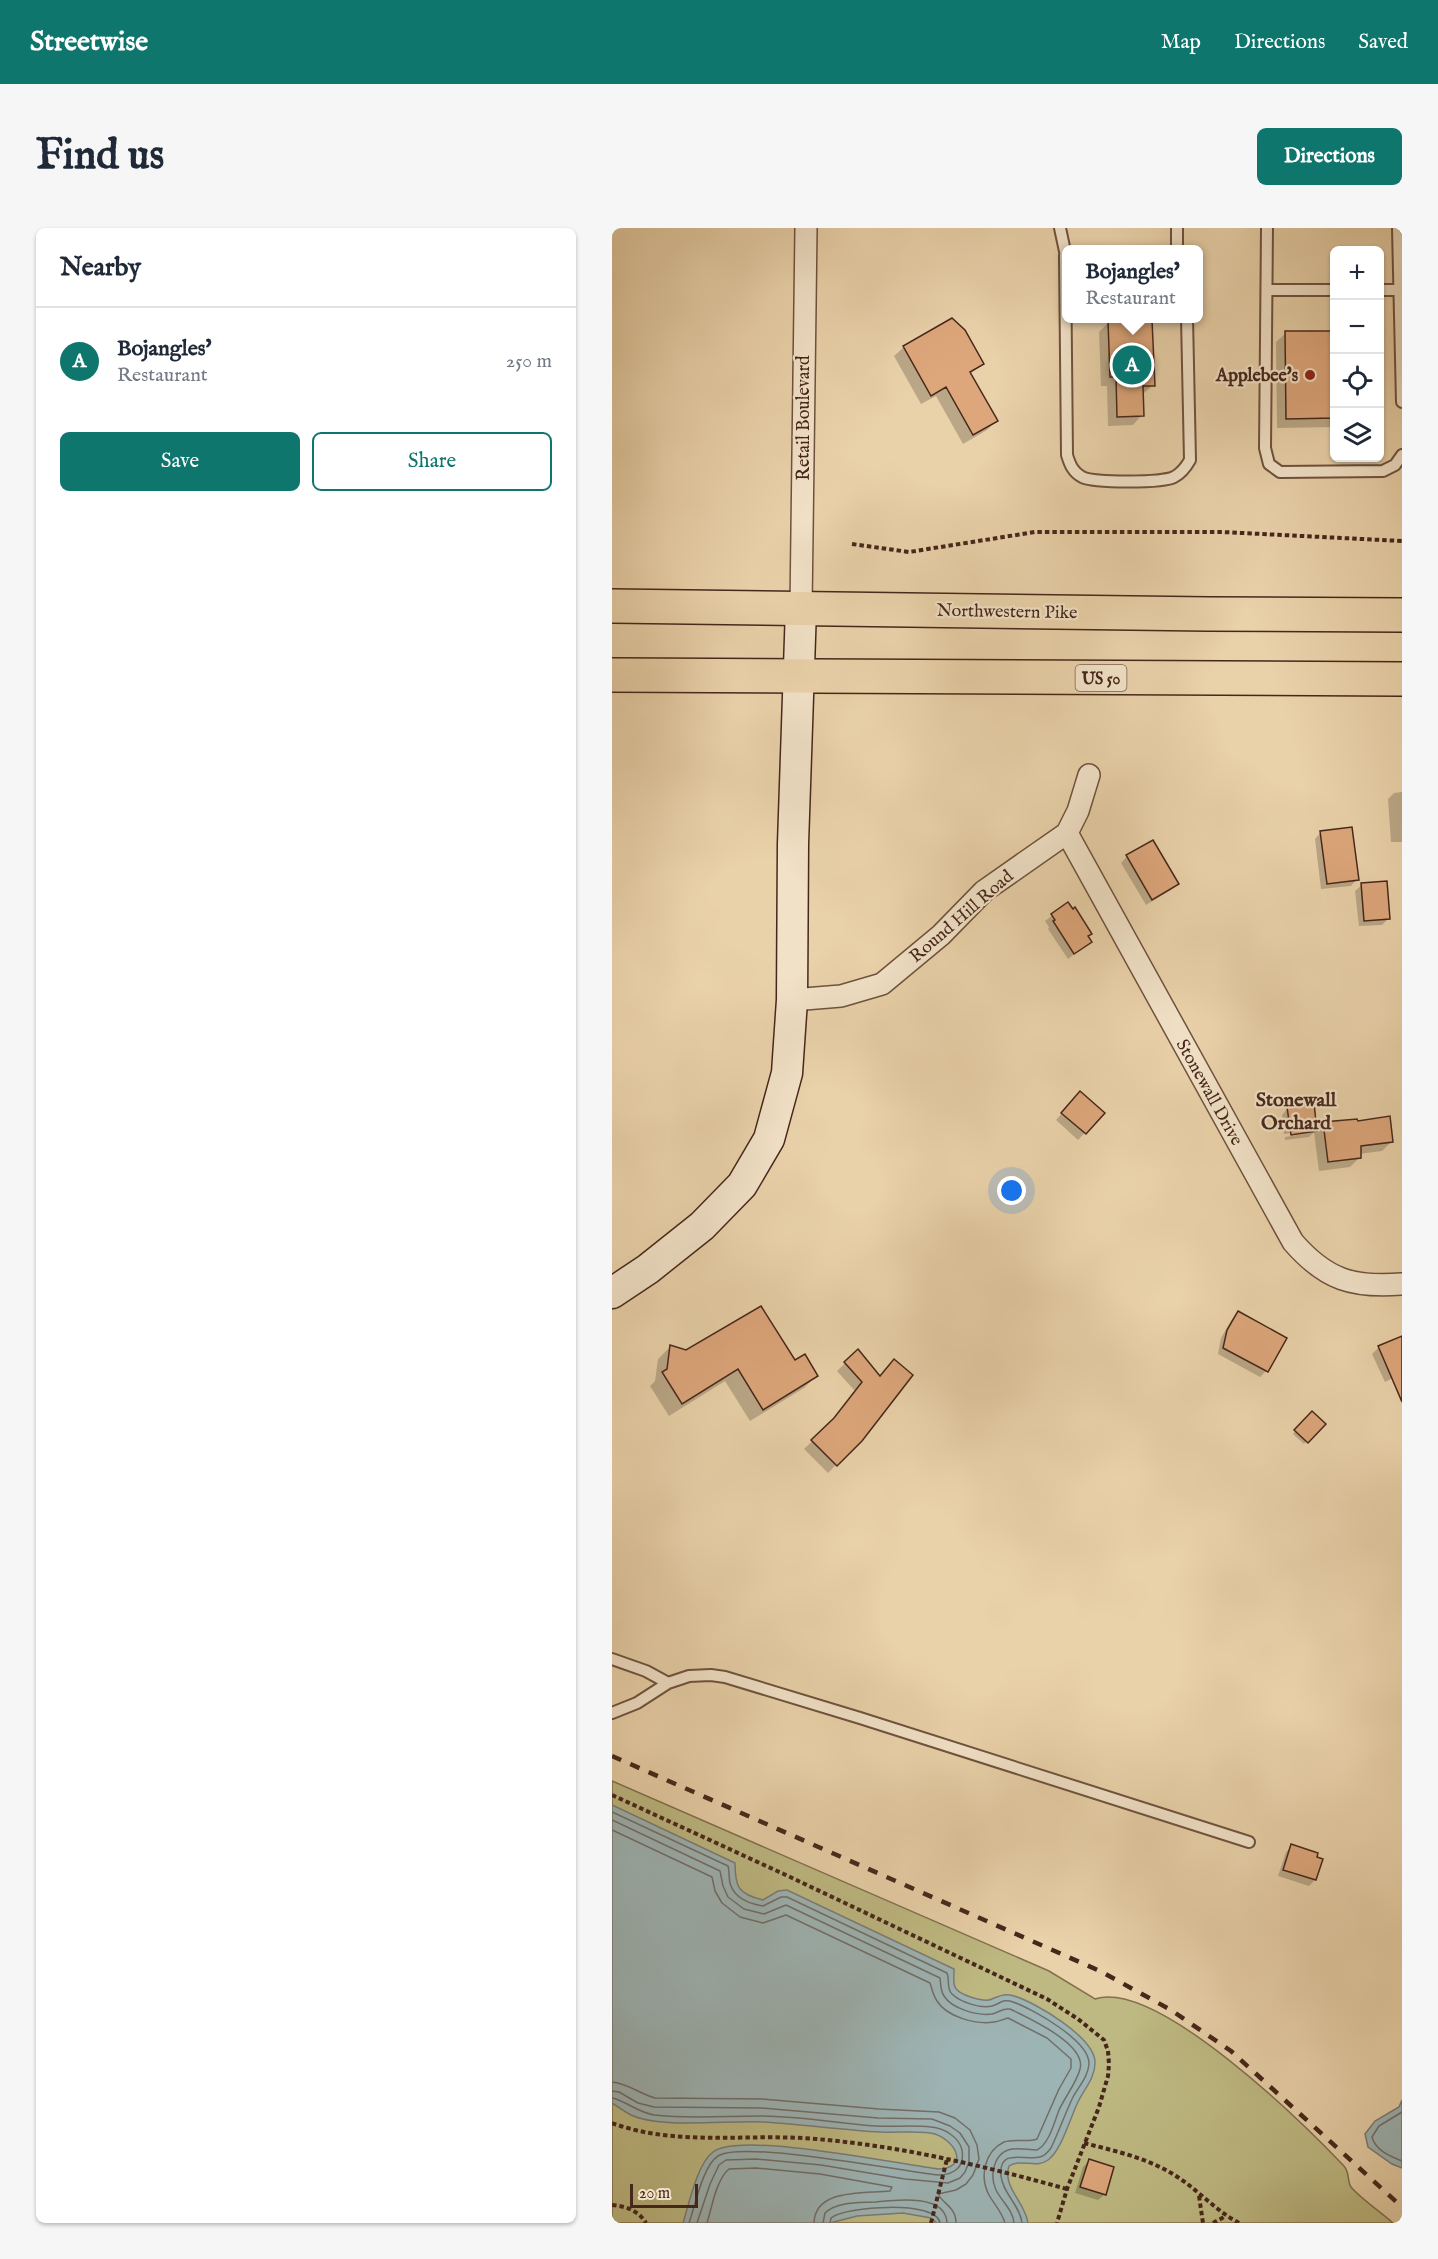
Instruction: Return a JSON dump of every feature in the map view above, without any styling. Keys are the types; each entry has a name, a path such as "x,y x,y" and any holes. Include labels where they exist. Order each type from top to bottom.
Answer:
{"main road":[{"name":"Northwestern Pike","path":"612,606 1402,615"},
{"name":"US 50","path":"612,675 1402,679"}],"street":[{"name":"Retail Boulevard","path":"801,608 806,228"},
{"path":"612,1293 648,1269 702,1226 742,1185 769,1139 787,1073 792,1000 801,608"},
{"path":"1067,833 1078,811 1089,775"},
{"name":"Round Hill Road","path":"792,1000 841,996 882,984 941,935 984,891 1067,833"},
{"name":"Stonewall Drive","path":"1067,833 1293,1242 1308,1260 1327,1274 1353,1284 1377,1286 1402,1284"}],"lane":[{"path":"1060,228 1063,245"},
{"path":"1177,228 1177,245"},
{"path":"1267,228 1265,448 1269,464 1280,472 1383,471 1395,465 1402,455"},
{"path":"1398,228 1402,402"},
{"path":"1267,291 1330,290"},
{"path":"1384,290 1400,290"},
{"path":"1066,323 1067,455 1071,468 1083,478 1102,481 1165,480 1180,473 1190,460 1187,323"},
{"path":"612,1659 646,1671 668,1683"},
{"path":"612,1713 637,1703 668,1683 689,1676 725,1677 871,1721 1249,1842"}],"path":[{"path":"852,544 909,552 1035,532 1222,532 1402,541"},
{"path":"612,1795 1013,1982 1047,1999 1104,2040 1108,2051 1108,2076 1057,2223"},
{"path":"612,2123 641,2132 687,2138 764,2136 883,2147 947,2159 1067,2189"},
{"path":"1084,2143 1158,2165 1177,2176 1226,2216 1239,2223"},
{"path":"932,2223 947,2159"},
{"path":"1199,2195 1203,2223"},
{"path":"612,2205 629,2209 642,2216 646,2223"},
{"path":"1213,2223 1226,2216"}],"shaded area":[{"path":"612,1781 1049,1971 1095,1999 1122,1999 1154,2011 1190,2032 1264,2089 1344,2166 1350,2185 1355,2192 1393,2223 612,2223"}],"water":[{"path":"612,1805 735,1863 737,1884 748,1895 763,1900 778,1891 787,1890 954,1969 955,1987 966,1995 984,2000 1005,1995 1024,2000 1063,2022 1086,2043 1093,2053 1094,2069 1057,2150 1043,2163 1018,2163 1009,2166 1011,2188 1023,2208 1028,2223 937,2223 931,2218 903,2213 857,2216 830,2223 683,2223 702,2165 713,2152 729,2146 786,2147 938,2169 948,2168 954,2164 956,2154 954,2148 943,2138 930,2133 866,2131 763,2122 659,2122 631,2115 612,2103"},
{"path":"1402,2100 1402,2168 1392,2164 1368,2147 1365,2134 1375,2121 1399,2107"}],"building":[{"path":"952,318 965,330 984,364 970,372 998,421 973,435 946,387 931,396 903,346"},
{"path":"1108,323 1152,323 1155,386 1143,386 1144,416 1117,417 1116,377 1110,377"},
{"name":"Applebee's","path":"1285,331 1330,331 1330,418 1286,419"},
{"path":"1352,827 1359,880 1327,884 1320,831"},
{"path":"1153,840 1179,884 1152,900 1126,855"},
{"path":"1387,881 1390,919 1364,921 1361,883"},
{"path":"1068,902 1073,909 1075,907 1092,934 1088,936 1092,942 1074,954 1051,914"},
{"path":"1080,1091 1105,1113 1086,1134 1061,1113"},
{"path":"1314,1103 1317,1131 1291,1135 1287,1107"},
{"path":"1390,1116 1393,1142 1361,1146 1361,1158 1328,1162 1323,1122 1357,1119 1358,1121"},
{"path":"761,1306 795,1360 805,1354 818,1376 763,1410 738,1369 682,1404 662,1372 667,1369 670,1345 686,1350"},
{"path":"1238,1311 1287,1338 1268,1372 1223,1348 1227,1330"},
{"path":"1402,1336 1402,1402 1378,1346"},
{"path":"858,1349 880,1376 894,1359 913,1375 862,1441 837,1466 811,1440 834,1418 862,1382 844,1362"},
{"path":"1312,1411 1326,1424 1308,1443 1294,1430"},
{"path":"1291,1844 1318,1853 1317,1857 1323,1859 1316,1880 1283,1870"},
{"path":"1089,2159 1114,2167 1106,2195 1080,2187"}],"railway":[{"path":"612,1756 1100,1971 1171,2010 1231,2051 1402,2207"}],"place":[{"name":"Bojangles'","path":"1132,365"},
{"name":"Applebee's","path":"1310,375"}],"district":[{"name":"Stonewall Orchard","path":"1296,1110"}]}
